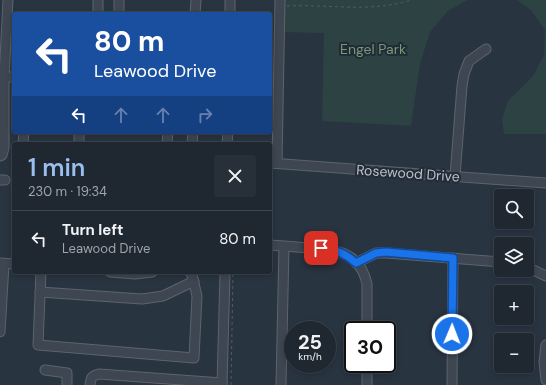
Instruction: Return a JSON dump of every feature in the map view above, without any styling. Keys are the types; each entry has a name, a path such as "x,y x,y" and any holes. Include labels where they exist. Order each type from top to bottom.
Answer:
{"street":[{"path":"0,156 2,155 4,148 2,77 8,0"},
{"path":"98,0 98,12"},
{"path":"119,0 119,12"},
{"path":"195,12 196,0"},
{"path":"230,0 230,12"},
{"path":"273,163 280,3"},
{"path":"455,176 464,74 469,61 486,49"},
{"name":"Rosewood Drive","path":"273,163 546,183"},
{"path":"272,245 333,250 347,254 356,263 366,278 367,321"},
{"path":"281,385 284,246"},
{"path":"356,263 376,253 386,252 494,261"},
{"path":"452,385 453,258"},
{"path":"0,332 2,264"},
{"path":"534,270 546,276"},
{"path":"40,292 142,300 163,296 192,276 197,296 194,358 38,345 40,292 41,274"},
{"path":"90,385 93,375 99,374 201,384 225,384 224,274"},
{"path":"546,345 544,362 546,380"},
{"path":"45,370 67,373 67,385"},
{"path":"366,373 367,385"}],"path":[{"path":"280,3 351,8 390,5 411,0"},
{"path":"225,384 233,274"}],"green space":[{"name":"Engel Park","path":"280,0 468,0 448,11 430,32 420,64 411,126 322,121 324,33 280,32"},
{"path":"517,0 546,0 546,134 504,134 502,119 508,101 533,76 544,55 545,30 531,10"}],"route":[{"path":"321,248 337,250 347,254 356,263 376,253 386,252 453,258 452,334"}]}
